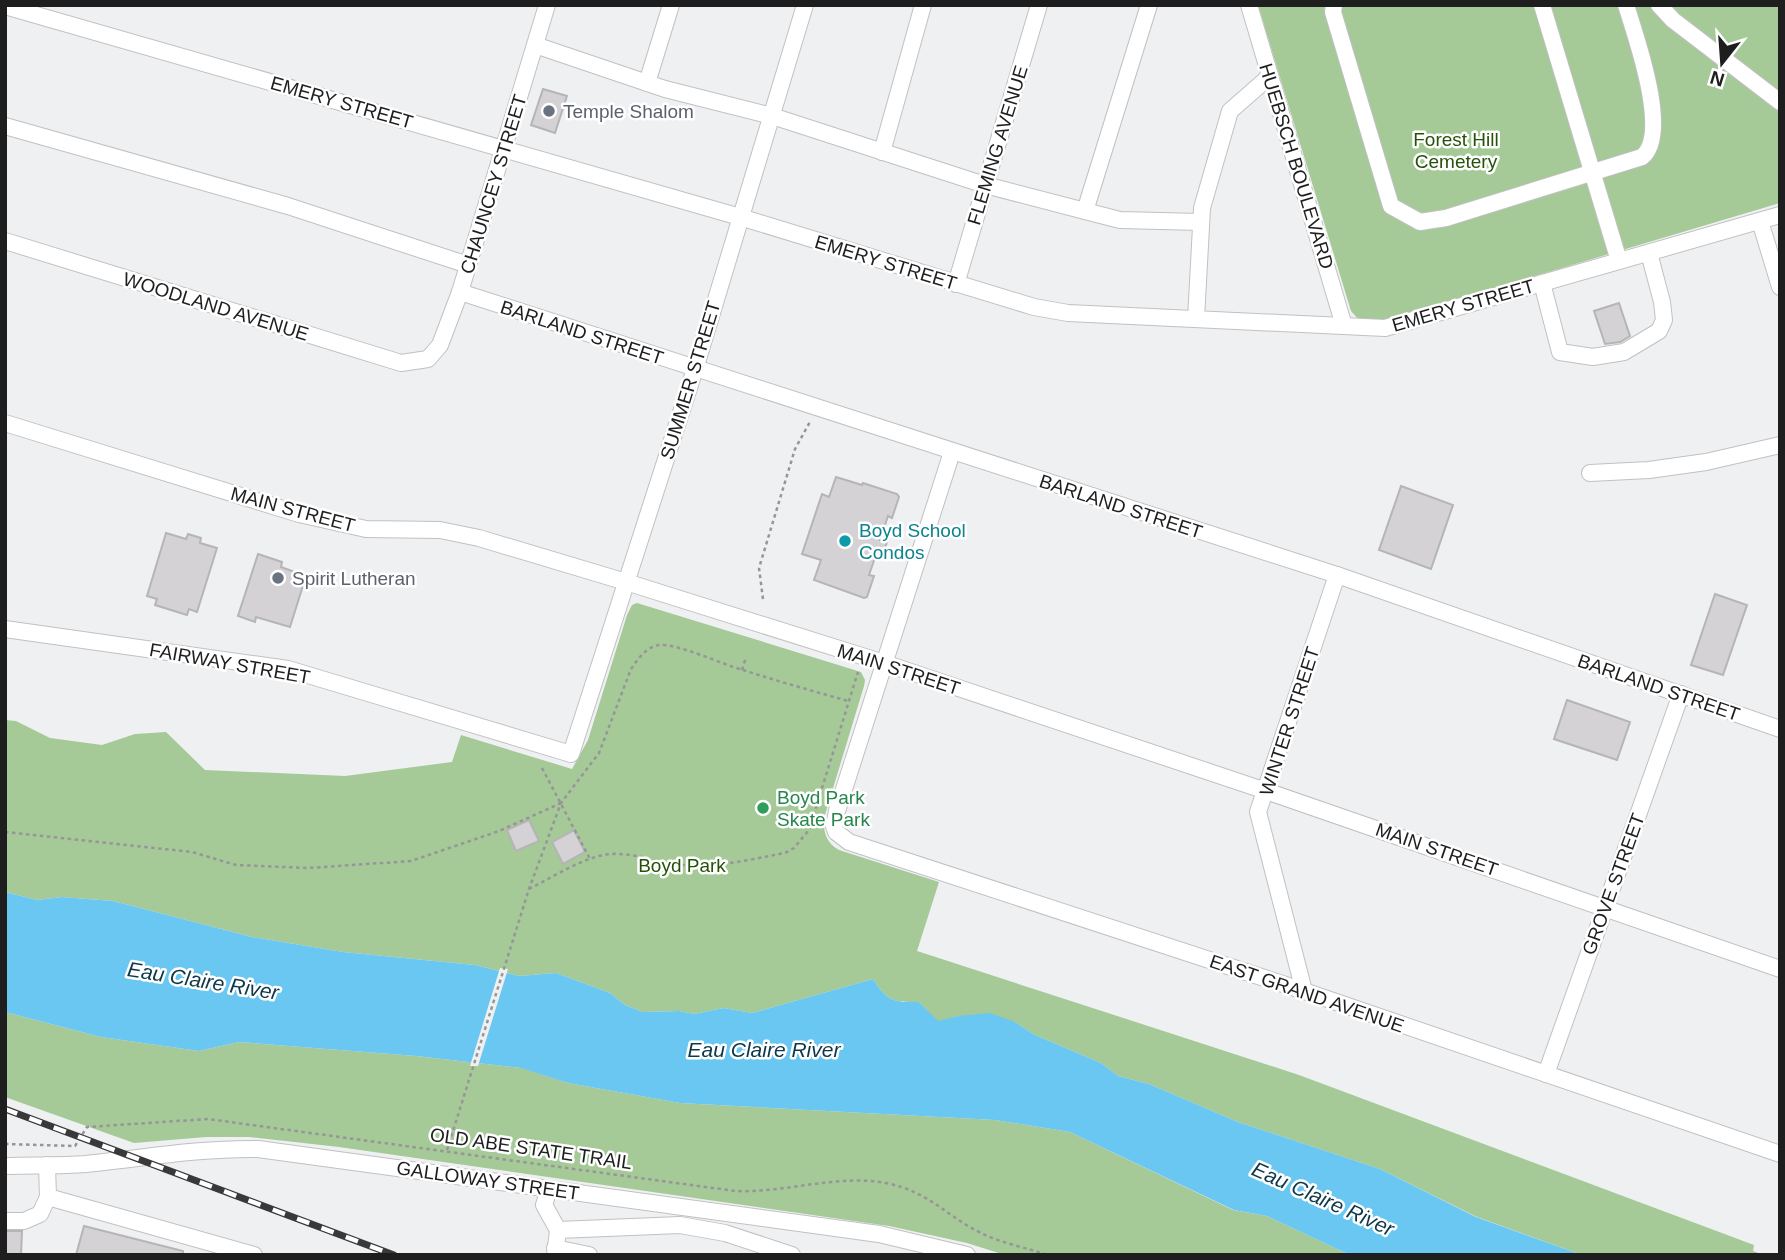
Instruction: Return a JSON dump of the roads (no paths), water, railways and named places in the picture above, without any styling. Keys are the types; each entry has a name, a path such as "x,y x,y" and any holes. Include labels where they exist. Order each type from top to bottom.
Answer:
{"street":[{"name":"CHAUNCEY STREET","path":"428,359 440,345 460,292 547,5"},
{"path":"647,83 671,5"},
{"name":"SUMMER STREET","path":"571,754 695,369 805,5"},
{"path":"882,152 923,5"},
{"name":"FLEMING AVENUE","path":"956,284 1038,5"},
{"path":"1085,211 1149,5"},
{"name":"HUEBSCH BOULEVARD","path":"1249,5 1344,326"},
{"path":"1334,5 1333,12 1391,206 1420,222 1446,218 1592,174 1642,158 1646,154 1650,143 1652,103 1626,5"},
{"path":"1542,5 1619,261"},
{"path":"1659,5 1673,20 1780,102"},
{"name":"EMERY STREET","path":"5,6 740,217 1034,307 1068,313 1385,328 1780,215"},
{"path":"535,45 647,83 772,116 985,185 1120,220 1201,222"},
{"path":"1196,319 1202,208 1230,111 1270,76"},
{"path":"5,125 288,206 468,265"},
{"path":"1760,221 1780,287"},
{"name":"WOODLAND AVENUE","path":"5,241 401,363 428,359"},
{"path":"1542,283 1560,352 1593,357 1624,352 1659,331 1664,320 1662,302 1648,253"},
{"name":"BARLAND STREET","path":"460,292 1338,575 1780,729"},
{"name":"MAIN STREET","path":"5,423 299,514 366,528 440,530 479,538 626,582 884,663 1266,791 1780,969"},
{"path":"1590,472 1649,470 1706,462 1780,445"},
{"path":"884,663 952,452"},
{"name":"WINTER STREET","path":"1304,991 1258,812 1338,575"},
{"name":"FAIRWAY STREET","path":"5,629 288,669 571,754"},
{"name":"EAST GRAND AVENUE","path":"884,663 836,811 836,832 849,842 1304,991 1780,1154"},
{"name":"GROVE STREET","path":"1546,1074 1681,695"},
{"name":"GALLOWAY STREET","path":"5,1166 84,1164 170,1152 258,1149 879,1234 967,1255"},
{"path":"5,1221 24,1221 40,1213 48,1196 47,1165"},
{"path":"549,1189 544,1205 558,1230 555,1251 589,1255"},
{"path":"48,1196 254,1255"},
{"path":"558,1230 680,1225 725,1233 792,1255"}],"water":[{"name":"Eau Claire River","path":"5,892 37,900 62,897 113,901 252,937 343,952 475,965 519,976 556,973 610,993 625,1005 643,1012 679,1011 694,1014 724,1008 752,1013 873,979 887,996 897,1001 919,1002 938,1021 990,1013 1015,1022 1035,1035 1101,1063 1118,1076 1149,1084 1238,1122 1380,1169 1476,1217 1582,1255 1350,1255 1267,1216 1234,1210 1070,1132 995,1120 680,1103 568,1083 521,1068 416,1056 239,1042 199,1051 101,1037 5,1012"}],"railway":[{"path":"5,1109 394,1255"}],"place":[{"name":"Temple Shalom","path":"549,111"},
{"name":"Boyd School Condos","path":"845,541"},
{"name":"Spirit Lutheran","path":"278,578"},
{"name":"Boyd Park Skate Park","path":"763,808"}],"park label":[{"name":"Forest Hill Cemetery","path":"1456,150"},
{"name":"Boyd Park","path":"682,865"}]}
